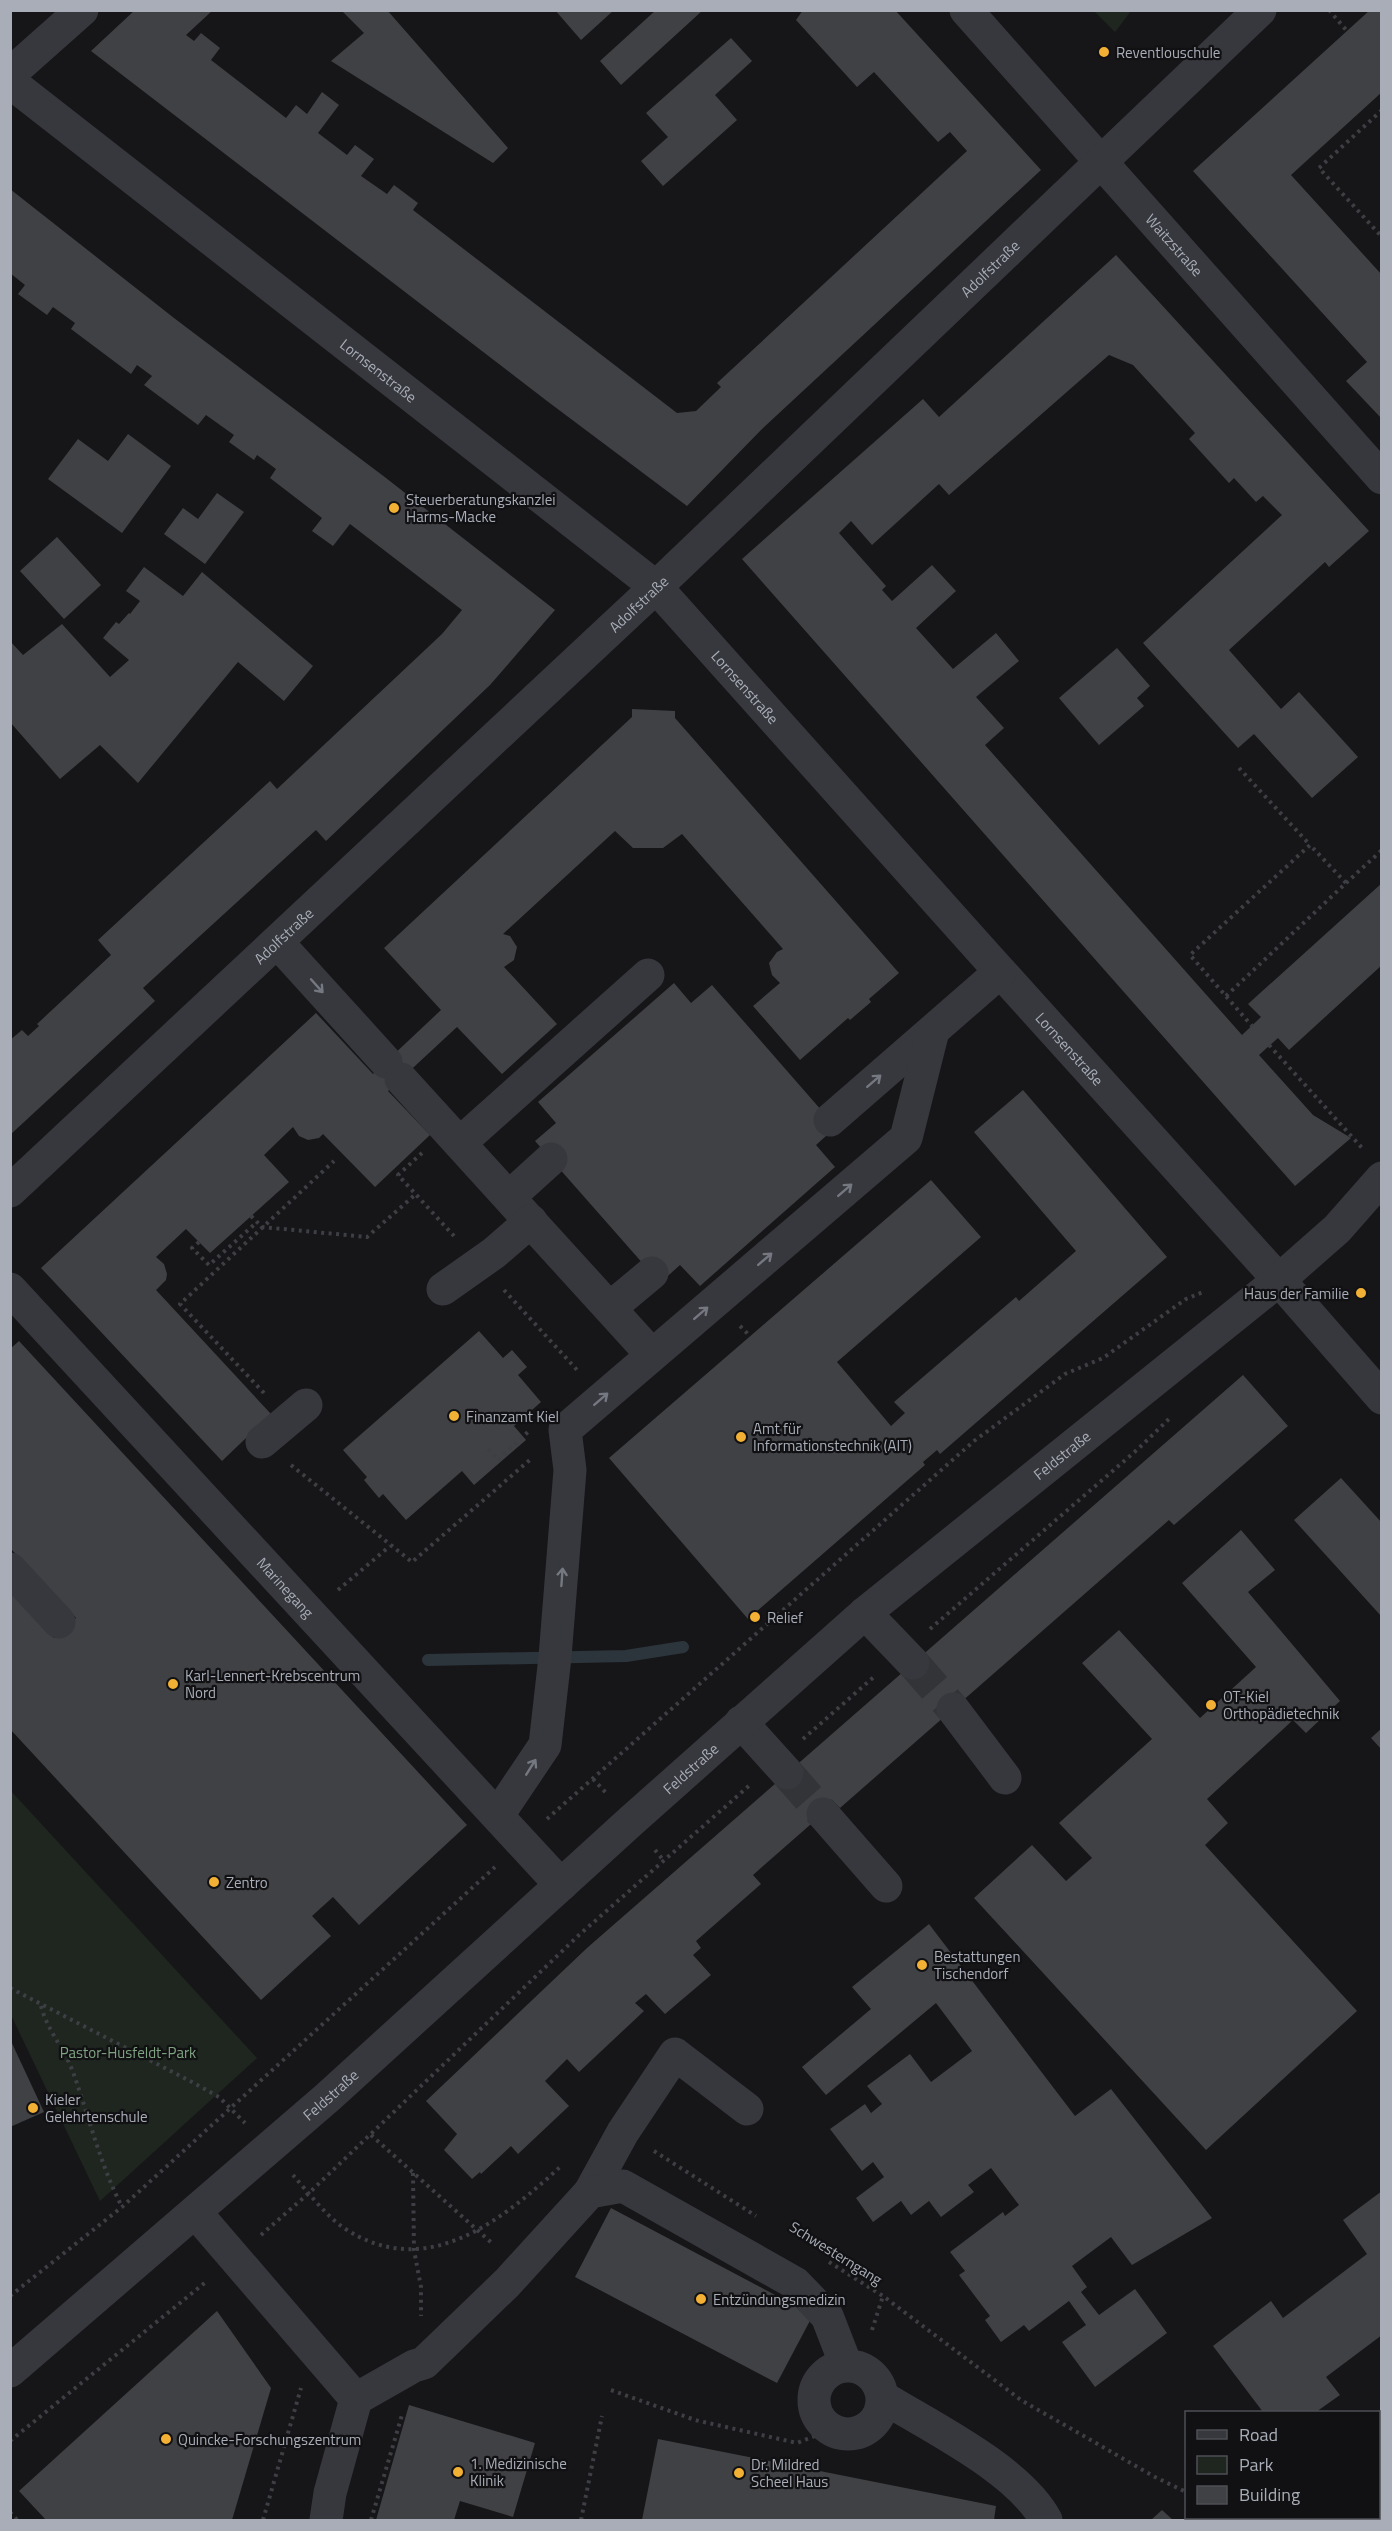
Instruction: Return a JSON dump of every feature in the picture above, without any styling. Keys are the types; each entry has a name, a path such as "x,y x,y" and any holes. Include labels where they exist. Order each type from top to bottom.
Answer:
{"street":[{"path":"10,74 82,10"},
{"name":"Waitzstraße","path":"966,10 1382,478"},
{"name":"Adolfstraße","path":"10,1191 278,943 656,587 1260,10"},
{"name":"Lornsenstraße","path":"10,82 656,587 1000,972 1280,1280 1382,1398"},
{"path":"278,943 652,1355"},
{"path":"830,1120 1000,972"},
{"path":"460,1143 648,975"},
{"path":"498,1815 545,1745 555,1657 570,1470 565,1430 906,1138 933,1031"},
{"path":"509,1197 551,1159"},
{"name":"Feldstraße","path":"10,2371 269,2149 741,1722 865,1614 1280,1280 1337,1229 1373,1165"},
{"path":"443,1290 531,1221"},
{"path":"610,1308 652,1273"},
{"name":"Marinegang","path":"15,1304 312,1613 561,1885"},
{"path":"262,1442 297,1412"},
{"path":"10,1569 59,1622"},
{"path":"865,1614 907,1658"},
{"path":"953,1709 1005,1778"},
{"path":"741,1722 782,1767"},
{"path":"823,1814 886,1886"},
{"path":"326,2520 330,2493 356,2399 424,2362 507,2283 590,2192 624,2132 675,2054 747,2109"},
{"path":"590,2192 623,2186 795,2283 827,2316 846,2365"},
{"path":"196,2213 356,2399"},
{"path":"846,2365 864,2368 878,2380 884,2398 876,2422 855,2435 831,2430 816,2414 814,2392 825,2373 846,2365"},
{"path":"884,2398 1007,2475 1040,2509 1046,2520"}],"path":[{"path":"1329,10 1347,31"},
{"path":"1382,110 1319,168 1382,237"},
{"path":"1239,768 1346,884"},
{"path":"1252,1026 1190,955 1310,845"},
{"path":"1226,996 1382,850"},
{"path":"1269,1045 1373,1165"},
{"path":"297,1412 180,1304 334,1161"},
{"path":"398,1175 585,1379"},
{"path":"251,1216 262,1227 367,1237 416,1194"},
{"path":"199,1242 192,1248 209,1265 257,1222"},
{"path":"10,2296 122,2207 522,1842 974,1441 1065,1374 1103,1358 1186,1299 1212,1288"},
{"path":"10,2441 235,2258 309,2193 579,1935 782,1767 907,1658 1138,1449 1180,1408"},
{"path":"488,1449 498,1460 533,1428"},
{"path":"262,1442 412,1562 565,1430"},
{"path":"312,1613 390,1546"},
{"path":"10,1988 219,2097 269,2149"},
{"path":"41,2006 45,2020 69,2063 109,2182 122,2207"},
{"path":"624,2132 763,2221"},
{"path":"371,2134 478,2231"},
{"path":"293,2175 344,2228 386,2248 414,2250 437,2246 478,2231 522,2202 566,2162"},
{"path":"371,2520 405,2404 420,2336 421,2287 414,2250 413,2173"},
{"name":"Schwesterngang","path":"823,2259 883,2296 1022,2400 1155,2477 1185,2492"},
{"path":"874,2320 883,2296"},
{"path":"263,2520 312,2348"},
{"path":"611,2390 695,2420 796,2443 831,2430"},
{"path":"581,2520 602,2416"},
{"path":"10,2512 17,2520"}],"green space":[{"path":"1094,11 1131,11 1115,32"},
{"name":"Pastor-Husfeldt-Park","path":"11,1791 257,2058 100,2201 11,2015"}],"building":[{"path":"135,10 213,10 186,35 194,41 201,33 220,48 211,60 286,118 296,105 307,114 322,92 339,105 318,133 347,155 355,145 374,159 361,176 387,194 394,185 418,203 413,210 677,413 696,411 721,387 717,383 967,151 950,132 938,142 874,72 857,87 796,20 803,10 895,10 1041,170 761,430 687,506 91,51"},
{"path":"341,10 387,10 508,148 493,163 331,61 364,33"},
{"path":"555,10 614,10 581,40"},
{"path":"656,10 703,10 621,85 600,61"},
{"path":"1370,10 1382,10 1382,92 1291,175 1382,275 1382,419 1346,381 1367,362 1193,171"},
{"path":"731,38 752,61 715,95 737,120 663,186 641,161 668,137 646,113"},
{"path":"10,189 174,318 386,478 555,610 490,685 326,841 316,830 143,988 155,1001 10,1135 10,1040 22,1030 28,1036 39,1026 37,1024 111,955 98,940 270,781 277,789 442,634 462,610 350,524 333,546 312,531 322,518 270,478 276,469 257,455 254,460 229,442 234,435 206,415 198,425 144,385 152,376 137,365 131,374 71,329 75,323 53,307 47,315 18,294 25,285 10,273"},
{"path":"1116,255 1369,531 1329,567 1325,562 1229,650 1281,709 1299,692 1358,757 1312,798 1254,734 1238,748 1143,643 1282,515 1263,496 1256,502 1234,478 1229,483 1189,439 1195,433 1133,365 1109,355 949,495 939,484 872,545 851,521 839,533 886,586 882,590 892,601 932,565 956,591 916,628 953,669 996,633 1019,661 976,697 1004,728 985,745 1242,1035 1261,1017 1248,1004 1382,883 1382,965 1289,1050 1278,1038 1259,1055 1313,1115 1351,1138 1295,1186 742,559 923,399 939,417"},
{"path":"128,434 171,466 122,533 48,479 78,439 108,461"},
{"path":"217,493 244,512 205,564 164,534 183,508 198,519"},
{"path":"57,537 101,585 64,619 20,571"},
{"path":"144,567 183,596 202,572 313,666 284,701 238,662 138,783 100,745 60,779 10,722 10,641 23,655 62,624 110,677 129,660 103,638 116,622 119,624 130,614 140,601 126,591"},
{"path":"1117,648 1150,686 1137,698 1144,706 1099,745 1059,698"},
{"path":"632,709 675,711 675,718 899,973 869,999 871,1002 850,1020 848,1018 800,1060 753,1006 780,983 772,975 769,963 777,952 783,949 682,834 663,848 633,848 615,831 503,934 510,936 517,947 514,960 504,967 557,1024 502,1074 457,1027 388,1091 430,1135 375,1187 323,1134 319,1138 308,1140 299,1136 293,1127 264,1155 289,1182 210,1253 186,1229 156,1257 164,1264 167,1274 166,1280 156,1290 271,1414 222,1461 41,1268 316,1013 373,1074 441,1010 384,948 632,717"},
{"path":"674,983 691,1003 712,985 836,1127 816,1145 835,1167 700,1286 680,1265 660,1283 535,1141 556,1123 538,1102"},
{"path":"1023,1090 1167,1257 940,1454 937,1450 923,1462 925,1465 748,1619 609,1458 931,1180 981,1237 837,1362 891,1426 905,1413 894,1402 1016,1297 1019,1301 1076,1251 974,1132"},
{"path":"479,1331 503,1358 512,1350 527,1367 518,1375 541,1402 514,1426 526,1440 474,1485 462,1471 406,1520 383,1494 379,1498 364,1480 367,1477 343,1450"},
{"name":"Karl-Lennert-Krebscentrum Nord","path":"19,1341 467,1825 359,1925 333,1897 312,1916 331,1936 261,2000 10,1729 10,1591 54,1638 76,1618 10,1548 10,1349"},
{"path":"1243,1375 1288,1426 1174,1525 1169,1520 840,1808 835,1803 753,1875 761,1884 696,1941 701,1948 693,1955 711,1975 665,2014 646,1994 635,2003 644,2011 579,2072 567,2059 545,2081 569,2106 518,2154 511,2146 481,2174 480,2172 472,2179 444,2150 457,2134 426,2101 587,1948"},
{"path":"1341,1478 1382,1523 1382,1617 1294,1520"},
{"path":"1241,1530 1275,1570 1248,1592 1340,1701 1306,1733 1293,1720 1207,1799 1228,1823 1205,1845 1357,2011 1206,2150 974,1898 1032,1845 1066,1881 1092,1858 1059,1823 1152,1739 1082,1663 1119,1630 1200,1718 1256,1667 1182,1583"},
{"path":"1382,1728 1382,1750 1371,1738"},
{"path":"929,1924 1075,2116 1111,2089 1212,2218 1132,2265 1111,2237 1072,2266 1087,2287 1081,2292 1099,2315 1135,2289 1167,2333 1095,2387 1062,2342 1086,2325 1069,2301 1029,2331 1024,2325 1001,2342 985,2320 990,2316 959,2275 965,2271 950,2252 1003,2212 1005,2216 1019,2205 991,2168 968,2185 974,2192 941,2217 929,2201 911,2215 901,2201 873,2222 856,2198 884,2177 873,2162 862,2171 830,2129 865,2104 871,2113 882,2104 867,2086 910,2054 931,2082 972,2051 936,2003 826,2095 802,2067 871,2009 852,1987"},
{"path":"10,2039 44,2112 10,2127"},
{"path":"1382,2191 1382,2335 1326,2377 1340,2395 1317,2411 1262,2411 1213,2346 1271,2301 1283,2318 1367,2254 1343,2220"},
{"name":"Entzündungsmedizin","path":"611,2208 813,2315 777,2383 575,2277"},
{"name":"Quincke-Forschungszentrum","path":"217,2311 271,2388 232,2520 46,2520 19,2491"},
{"name":"1. Medizinische Klinik","path":"409,2405 535,2443 513,2517 460,2501 454,2520 376,2520"},
{"name":"Dr. Mildred Scheel Haus","path":"658,2439 996,2506 994,2520 642,2520"},
{"path":"1162,2510 1173,2520 1151,2520"}],"waterway":[{"path":"428,1660 626,1656 683,1647"}],"tunnel":[{"path":"913,1663 953,1709"},
{"path":"787,1773 823,1814"}],"place":[{"name":"Reventlouschule","path":"1104,52"},
{"name":"Steuerberatungskanzlei Harms-Macke","path":"394,508"},
{"name":"Haus der Familie","path":"1361,1293"},
{"name":"Finanzamt Kiel","path":"454,1416"},
{"name":"Amt für Informationstechnik (AIT)","path":"741,1437"},
{"name":"Relief","path":"755,1617"},
{"name":"Karl-Lennert-Krebscentrum Nord","path":"173,1684"},
{"name":"OT-Kiel Orthopädietechnik","path":"1211,1705"},
{"name":"Zentro","path":"214,1882"},
{"name":"Bestattungen Tischendorf","path":"922,1965"},
{"name":"Kieler Gelehrtenschule","path":"33,2108"},
{"name":"Entzündungsmedizin","path":"701,2299"},
{"name":"Quincke-Forschungszentrum","path":"166,2439"},
{"name":"1. Medizinische Klinik","path":"458,2472"},
{"name":"Dr. Mildred Scheel Haus","path":"739,2473"}]}
